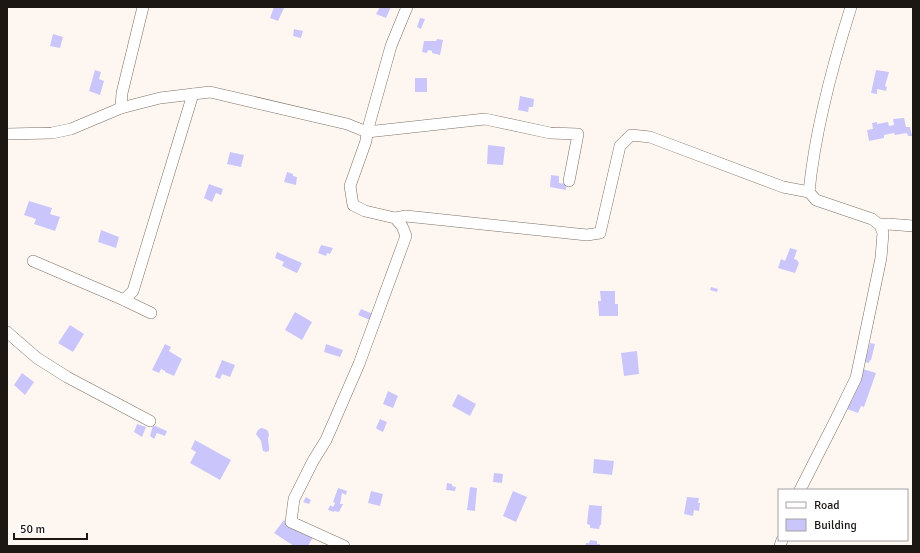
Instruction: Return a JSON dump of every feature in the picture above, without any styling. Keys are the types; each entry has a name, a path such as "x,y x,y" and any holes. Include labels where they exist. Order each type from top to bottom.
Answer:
{"street":[{"path":"121,108 122,93 143,7"},
{"path":"406,7 391,46 367,132 366,141 350,186 353,205 365,211 395,218 406,216 587,235 600,233 620,146 631,135 650,137 783,188 809,192 816,200 872,219 880,225 883,232 881,258 856,378 838,416 803,481 800,489"},
{"path":"809,192 812,161 827,92 851,7"},
{"path":"7,134 52,133 71,129 121,108 160,98 210,92 347,124 367,132 485,119 550,133 578,134 569,181"},
{"path":"124,300 133,291 193,94"},
{"path":"344,546 291,522 294,499 313,461 326,440 363,354 406,236 402,226 395,218"},
{"path":"880,225 888,224 913,226"},
{"path":"33,260 151,313"},
{"path":"7,332 37,358 67,377 150,421"}],"building":[{"path":"274,7 284,8 278,21 270,18"},
{"path":"380,7 391,7 386,18 376,14"},
{"path":"420,18 425,19 421,29 417,27"},
{"path":"294,29 303,31 301,38 293,36"},
{"path":"53,34 63,37 60,48 50,46"},
{"path":"437,39 443,40 440,55 432,53 432,51 428,50 427,53 422,52 424,41 436,41"},
{"path":"95,70 101,72 99,79 104,81 100,95 89,91"},
{"path":"876,70 889,72 885,86 887,87 886,91 877,89 877,94 871,93"},
{"path":"415,78 427,78 427,92 415,92"},
{"path":"520,96 534,99 533,107 529,107 528,112 518,110"},
{"path":"904,118 906,127 910,127 912,136 908,136 907,133 895,135 894,133 884,135 884,138 869,141 867,130 873,129 872,123 877,122 877,124 888,122 889,126 894,125 893,119"},
{"path":"488,145 505,147 503,165 487,164"},
{"path":"230,152 244,155 241,167 227,164"},
{"path":"287,172 297,177 296,185 284,182"},
{"path":"551,175 559,176 559,183 566,184 566,190 550,187"},
{"path":"209,184 223,189 221,195 216,193 212,202 204,198"},
{"path":"29,201 52,208 50,214 60,217 55,231 34,224 36,219 24,215"},
{"path":"101,230 119,237 116,248 98,242"},
{"path":"321,245 333,248 330,254 327,253 326,256 318,253"},
{"path":"790,248 797,250 794,259 799,263 795,273 778,268 781,259 785,261"},
{"path":"277,252 302,263 297,273 282,266 284,262 275,258"},
{"path":"711,287 718,289 717,292 710,290"},
{"path":"600,291 615,291 615,304 618,304 618,316 599,316 598,301 601,301"},
{"path":"361,309 373,314 370,320 358,315"},
{"path":"295,312 312,322 302,340 285,330"},
{"path":"70,325 84,334 73,352 58,343"},
{"path":"870,343 875,344 869,363 865,362"},
{"path":"165,344 171,347 169,351 182,359 174,376 161,369 159,373 152,370"},
{"path":"326,344 343,350 340,357 324,352"},
{"path":"637,351 639,374 624,376 621,353"},
{"path":"222,360 235,365 230,377 222,374 220,379 215,377"},
{"path":"863,369 876,373 864,407 861,406 858,413 847,409 854,396"},
{"path":"22,373 34,382 25,395 14,385"},
{"path":"388,391 398,396 393,408 383,404"},
{"path":"458,394 476,404 470,416 452,406"},
{"path":"380,419 387,422 383,432 376,428"},
{"path":"137,424 146,427 142,437 134,432"},
{"path":"153,425 167,431 165,436 157,433 154,439 150,436"},
{"path":"261,428 268,431 269,435 269,451 266,452 263,451 261,441 256,434"},
{"path":"195,440 231,460 220,480 190,463 196,452 191,449"},
{"path":"594,459 614,461 612,475 593,473"},
{"path":"494,473 503,474 502,483 493,482"},
{"path":"447,483 456,487 455,491 446,490"},
{"path":"470,487 477,488 475,511 467,510"},
{"path":"338,488 347,491 346,495 342,493 340,504 343,504 339,512 334,512 328,510 330,505 333,507 335,503 333,502"},
{"path":"371,491 383,494 380,506 368,503"},
{"path":"513,491 527,497 516,522 503,516"},
{"path":"306,497 311,500 309,504 303,502"},
{"path":"687,497 699,498 699,511 694,510 693,516 684,514"},
{"path":"589,505 602,506 601,525 599,529 590,528 590,525 587,524"},
{"path":"284,520 287,525 313,537 308,546 294,546 274,533"},
{"path":"590,540 597,541 597,544 600,544 600,546 585,546"}]}
